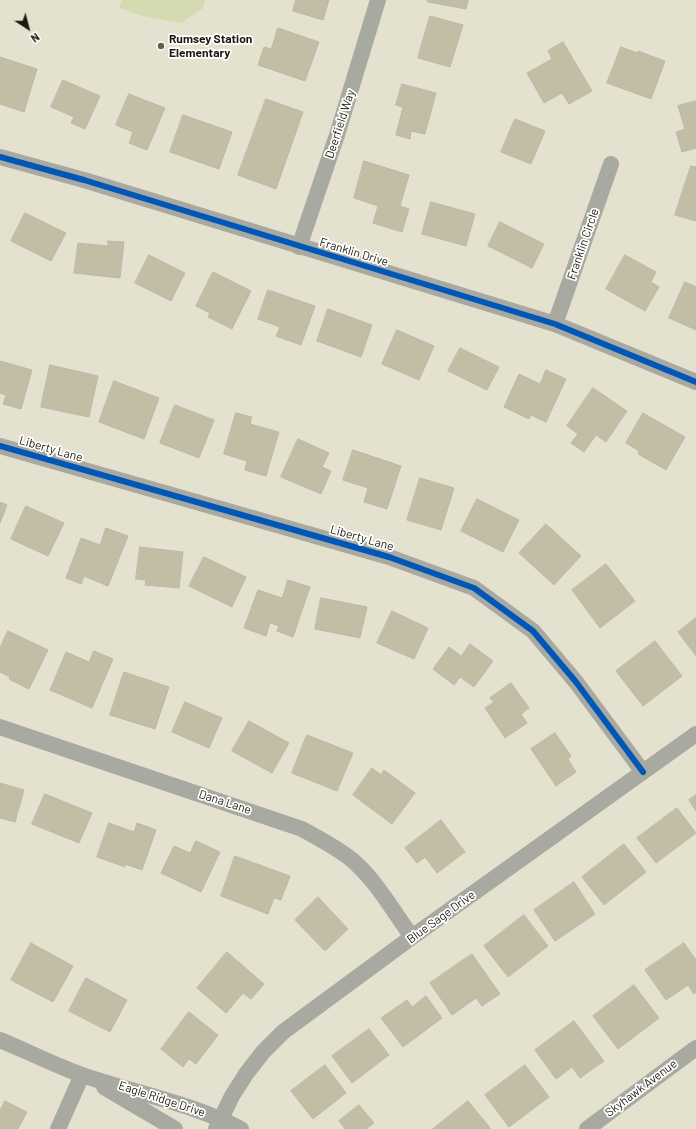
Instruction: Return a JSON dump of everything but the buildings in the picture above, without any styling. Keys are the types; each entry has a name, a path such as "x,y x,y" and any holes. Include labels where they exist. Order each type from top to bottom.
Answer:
{"street":[{"name":"Deerfield Way","path":"299,247 337,135 378,0"},
{"name":"Franklin Drive","path":"0,157 84,180 299,247 555,324 696,382"},
{"name":"Franklin Circle","path":"555,324 611,164"},
{"name":"Liberty Lane","path":"0,446 389,557 474,588 533,631 576,682 644,772"},
{"name":"Dana Lane","path":"0,727 302,829 352,860 368,876 412,937"},
{"name":"Blue Sage Drive","path":"218,1124 246,1074 263,1052 283,1032 412,937 696,734"},
{"name":"Eagle Ridge Drive","path":"0,1040 82,1074 163,1098 218,1124 241,1129"},
{"name":"Skyhawk Avenue","path":"587,1129 696,1048"},
{"name":"Eagle Ridge Drive","path":"82,1074 175,1129"},
{"path":"58,1129 82,1074"}],"green space":[{"path":"122,0 205,0 202,9 181,23 142,16 119,8"}],"cycle path":[{"path":"0,157 84,180 555,324 696,382"},
{"path":"0,446 389,557 474,588 533,631 576,682 643,772"}],"place":[{"name":"Rumsey Station Elementary","path":"161,46"}]}
